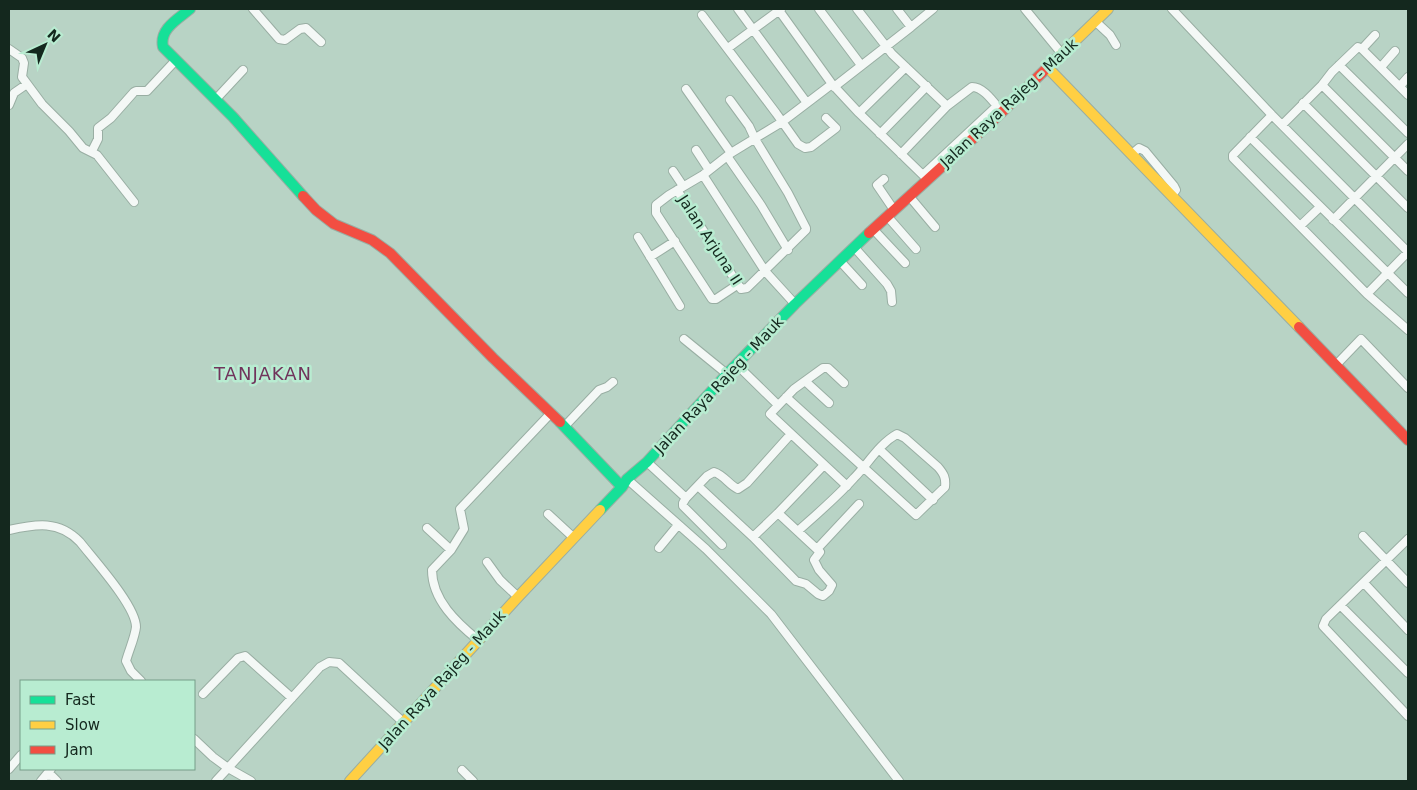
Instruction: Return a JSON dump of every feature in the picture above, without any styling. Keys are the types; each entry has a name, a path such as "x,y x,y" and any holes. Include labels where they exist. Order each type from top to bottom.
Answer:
{"street":[{"path":"190,9 163,33 161,43 163,47 216,99 316,210 334,224 372,240 390,253 564,427 625,483 706,549 771,614 899,781"},
{"path":"253,9 279,39 285,40 300,29 306,28 320,42"},
{"path":"738,9 807,103"},
{"path":"728,48 779,9 833,85 880,134 926,177"},
{"path":"819,9 861,65"},
{"path":"858,9 885,46 947,106"},
{"path":"897,9 912,28"},
{"path":"730,100 750,126 755,139 788,193 806,228 804,234 765,271 740,287 716,299 712,299 656,213 656,208 660,201 706,173 729,154 755,139 782,122 912,28 933,9"},
{"path":"1025,9 1062,54"},
{"name":"Jalan Raya Rajeg - Mauk","path":"350,781 478,640 647,462 736,364 795,304 909,196 926,177 999,109 1048,68 1108,9"},
{"path":"1172,9 1272,115 1408,252 1366,294"},
{"path":"702,15 798,144 808,148 814,146 836,128 826,118"},
{"path":"1095,21 1110,35 1116,46"},
{"path":"1362,49 1375,35"},
{"path":"1282,125 1358,48 1362,49 1408,95"},
{"path":"9,49 18,54 23,60 22,77 42,104 83,148 92,152 134,202"},
{"path":"1381,67 1395,51"},
{"path":"92,152 98,139 98,128 111,118 134,92 147,91 176,60"},
{"path":"1339,66 1408,133"},
{"path":"859,113 906,67"},
{"path":"1048,68 1408,440"},
{"path":"216,99 243,70"},
{"path":"1400,86 1408,78"},
{"path":"9,105 14,93 27,84"},
{"path":"1322,85 1408,171"},
{"path":"880,134 927,86"},
{"path":"901,154 947,106 972,88 975,87 982,90 999,109"},
{"path":"686,89 729,154 788,250"},
{"path":"1303,103 1408,208"},
{"path":"1272,115 1233,154 1232,158 1366,294 1408,330"},
{"path":"1250,137 1408,293"},
{"path":"1333,220 1408,144"},
{"path":"696,150 706,173 765,271 795,304"},
{"name":"Jalan Arjuna II","path":"673,171 680,188 740,287"},
{"path":"884,178 877,185 890,213 916,249"},
{"path":"909,196 935,227"},
{"path":"1300,226 1320,207"},
{"path":"873,229 905,263"},
{"path":"638,238 680,306"},
{"path":"650,256 675,242"},
{"path":"854,247 887,284 891,291 892,302"},
{"path":"840,261 862,285"},
{"path":"684,338 727,374"},
{"path":"1336,365 1360,339 1408,388"},
{"path":"736,364 778,405"},
{"path":"844,383 826,367 786,397 771,412 771,417 847,486"},
{"path":"805,381 829,403"},
{"path":"564,427 599,390 607,388 613,382"},
{"path":"786,397 864,467 916,515 945,487 945,478 938,467 900,434 896,434 878,449 864,467 847,486 798,532"},
{"path":"478,640 452,617 434,585 432,570 451,550 464,529 460,510 551,413"},
{"path":"722,545 683,506 686,498 707,476 714,472 735,488 741,488 790,435"},
{"path":"878,449 933,500"},
{"path":"647,462 686,498"},
{"path":"754,537 824,465"},
{"path":"698,486 754,537 796,581 806,584 823,596 832,588 832,584 819,570 814,560 820,554 778,513"},
{"path":"817,549 859,504"},
{"path":"548,514 574,538"},
{"path":"9,530 26,526 47,525 65,530 80,542 125,600 134,616 136,628 126,661 131,671 140,680"},
{"path":"659,548 678,526"},
{"path":"427,528 451,550"},
{"path":"1363,536 1408,583"},
{"path":"1408,539 1326,620 1324,626 1408,716"},
{"path":"487,562 500,580 518,598"},
{"path":"1364,583 1408,630"},
{"path":"1341,606 1408,673"},
{"path":"203,694 238,658 245,656 292,698"},
{"path":"216,781 320,667 329,662 339,663 404,723"},
{"path":"195,740 228,768 251,781"},
{"path":"9,769 20,757"},
{"path":"462,770 473,781"},
{"path":"47,777 52,776 57,781"}],"traffic: fast":[{"path":"190,9 170,25 164,35 163,47 233,117 303,196"},
{"path":"600,510 627,479 647,462 727,374 795,304 869,233"},
{"path":"560,422 622,487"}],"traffic: slow":[{"path":"1048,67 1108,9"},
{"path":"1048,68 1299,327"},
{"path":"350,781 600,510"}],"traffic: jam":[{"path":"869,233 1002,112 1048,67"},
{"path":"303,196 316,210 334,224 372,240 390,253 493,358 560,422"},
{"path":"1299,327 1408,440"}],"district":[{"name":"TANJAKAN","path":"263,374"}]}
